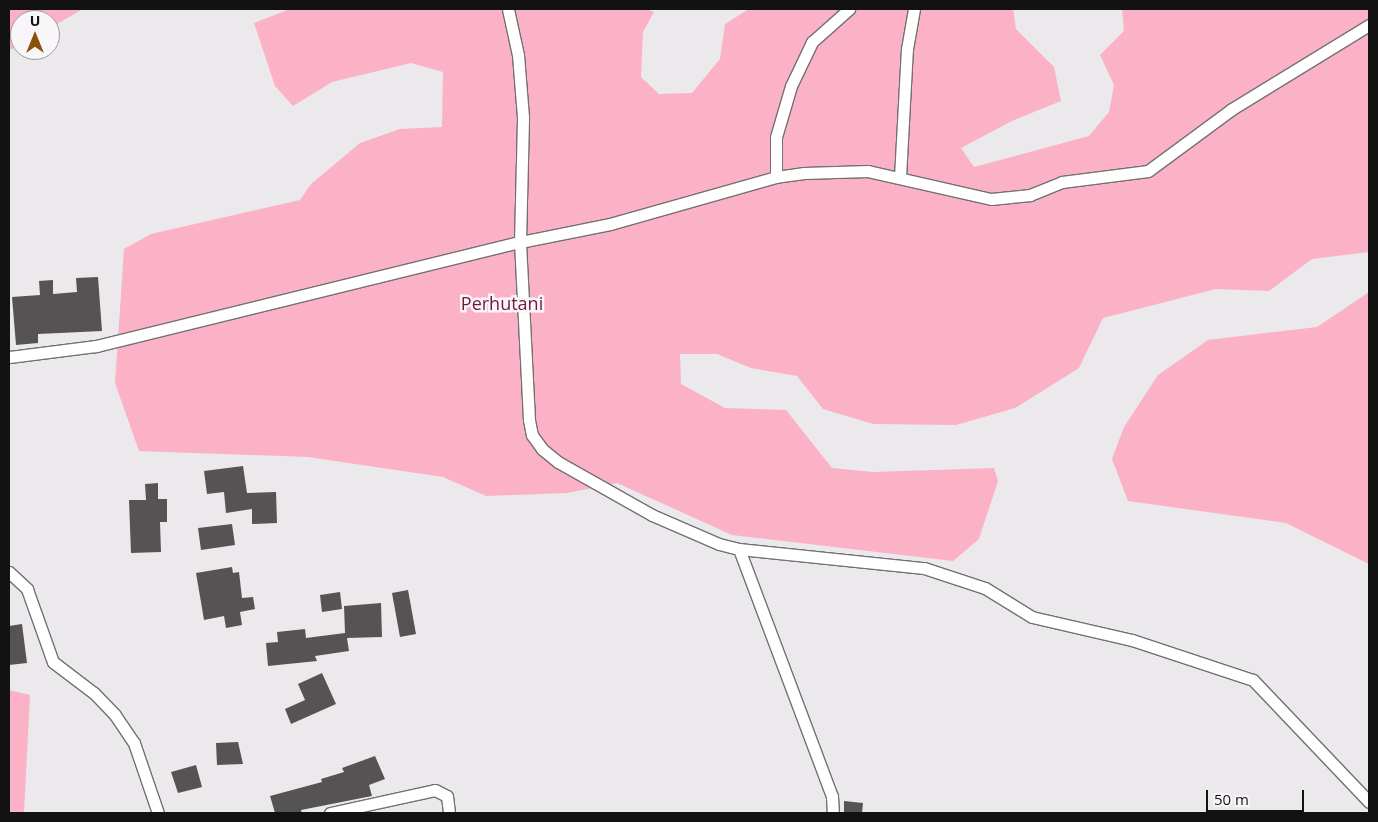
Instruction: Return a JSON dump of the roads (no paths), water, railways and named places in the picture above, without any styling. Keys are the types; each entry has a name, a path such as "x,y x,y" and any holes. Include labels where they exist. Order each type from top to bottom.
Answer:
{"street":[{"path":"508,9 518,55 523,117 520,242 529,420 532,435 542,449 558,462 652,515 687,532 739,549 924,568 985,588 1032,617 1132,640 1253,680 1369,802"},
{"path":"776,177 776,136 781,113 792,86 812,42 849,9"},
{"path":"900,178 907,49 914,9"},
{"path":"9,357 96,346 520,242 610,224 776,177 834,171 868,171 991,199 1030,195 1062,182 1148,171 1239,104 1369,25"},
{"path":"739,549 832,796 833,813"},
{"path":"9,572 26,589 54,662 94,693 115,715 134,744 158,813"},
{"path":"330,813 435,790 447,796 450,813"}],"park label":[{"name":"Perhutani","path":"502,303"}]}
